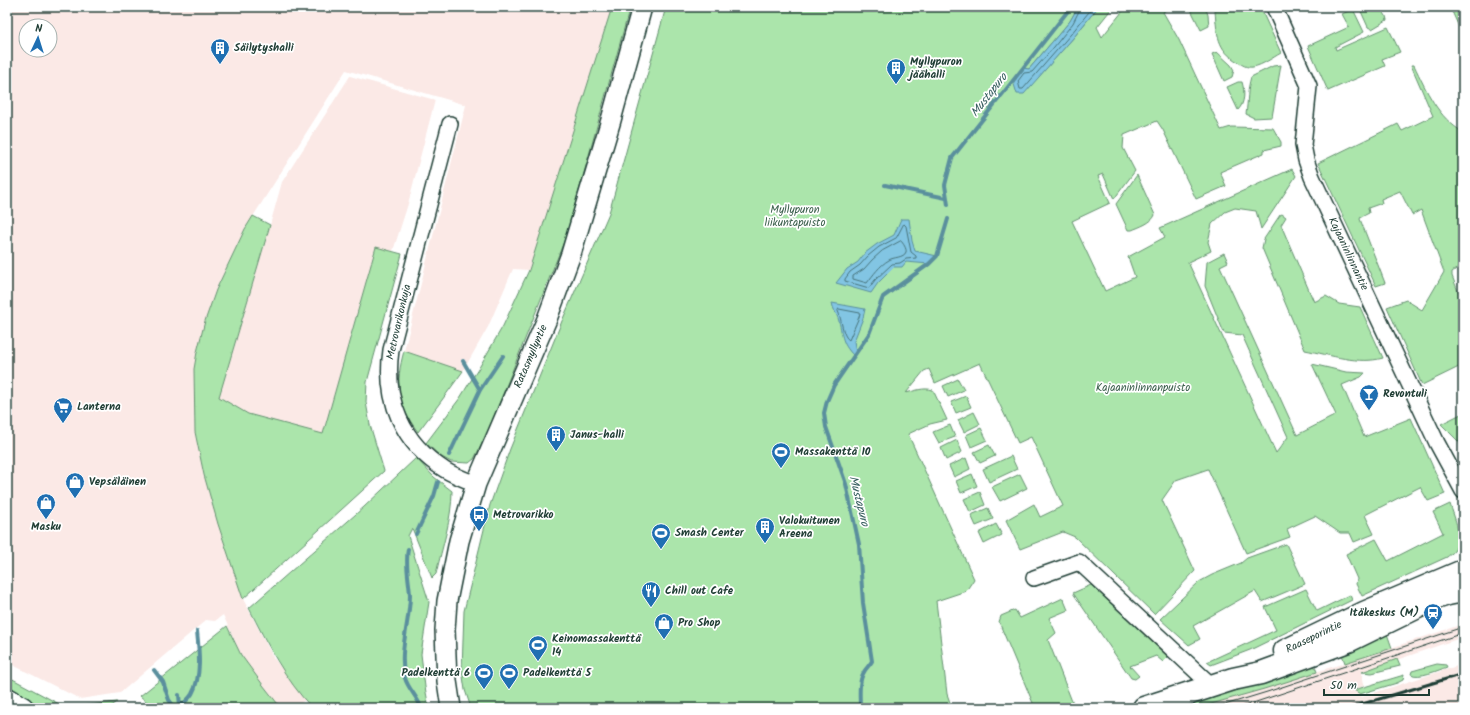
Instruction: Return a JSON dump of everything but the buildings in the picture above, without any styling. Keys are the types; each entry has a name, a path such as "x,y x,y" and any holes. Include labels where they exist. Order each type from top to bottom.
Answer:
{"main road":[{"name":"Raaseporintie","path":"1232,679 1256,665 1364,613 1463,571"},
{"name":"Raaseporintie","path":"1144,708 1232,679 1261,672 1310,656 1348,641 1436,598 1463,591"},
{"path":"7,699 22,708"}],"street":[{"name":"Ratasmyllyntie","path":"451,708 447,681 444,630 447,602 459,541 476,484 547,319 571,254 611,120 642,7"},
{"name":"Kajaaninlinnantie","path":"1274,7 1308,86 1303,145 1312,177 1437,443 1463,491"},
{"name":"Metrovarikonkuja","path":"450,124 391,350 389,380 391,396 397,416 422,452 446,471 476,484"},
{"path":"1034,578 1079,562 1212,686"}],"shaded area":[{"path":"7,7 613,7 568,159 529,270 513,269 488,327 463,371 404,351 466,105 346,70 245,229 216,290 197,352 194,369 195,432 204,475 218,524 243,599 273,657 305,700 295,708 281,708 241,655 223,615 215,621 206,620 120,693 80,699 7,662"},
{"path":"350,76 435,100 408,204 393,251 376,248 323,434 248,414 219,397 282,182"},
{"path":"1463,624 1463,637 1362,672 1364,686 1356,689 1356,692 1360,694 1361,697 1463,664 1463,708 1197,708 1345,663"}],"green space":[{"path":"612,7 630,7 567,234 487,434 474,459 469,463 451,462 440,456 426,443 460,398 480,366 503,326 529,270"},
{"path":"666,7 1078,7 1070,21 1029,69 1024,68 1036,80 1098,7 1113,7 1097,27 1102,37 1126,7 1171,7 1163,12 1179,40 1221,130 1231,127 1273,128 1281,142 1281,146 1264,150 1264,153 1220,172 1226,186 1196,199 1163,130 1157,121 1124,135 1123,148 1135,171 1114,199 1103,174 1098,176 1110,203 1072,221 1105,291 1135,277 1128,257 1165,237 1160,228 1292,169 1296,176 1261,229 1256,211 1235,208 1225,212 1212,224 1208,242 1211,251 1188,262 1276,453 1288,437 1242,335 1224,333 1205,286 1207,262 1224,253 1228,262 1220,266 1297,435 1336,415 1312,364 1346,372 1365,373 1361,377 1342,385 1364,437 1411,418 1445,494 1428,501 1420,487 1365,515 1374,534 1354,542 1350,533 1340,533 1315,516 1287,529 1290,537 1246,553 1208,469 1176,480 1162,500 1195,571 1154,614 1075,537 1063,532 1020,549 1006,520 1034,504 1040,517 1063,506 1031,437 1018,443 980,363 935,383 929,369 924,371 906,393 923,389 933,390 947,420 930,424 908,434 974,579 966,591 936,601 947,694 952,708 471,708 465,690 462,670 464,611 490,505 510,449 562,321 609,213"},
{"path":"1198,7 1206,9 1208,15 1209,26 1201,30 1192,12 1192,9"},
{"path":"1224,7 1260,7 1281,53 1264,63 1251,67 1243,65 1231,57 1219,41 1216,27 1215,11"},
{"path":"1359,7 1380,7 1387,20 1372,29 1368,27"},
{"path":"1450,7 1463,7 1463,36"},
{"path":"1353,9 1364,32 1335,47 1336,50 1388,27 1400,52 1382,59 1385,66 1328,91 1308,46 1349,27 1342,14"},
{"path":"1217,52 1231,65 1234,70 1232,77 1224,81 1212,54"},
{"path":"1281,65 1272,117 1254,118 1246,114 1251,77 1273,66"},
{"path":"1411,65 1414,65 1428,93 1446,119 1463,132 1463,264 1452,272 1452,276 1463,304 1463,365 1422,385 1387,307 1406,300 1422,310 1444,272 1421,210 1412,215 1400,191 1381,199 1382,203 1368,208 1369,213 1361,217 1360,219 1385,283 1376,286 1318,163 1398,124 1402,131 1433,116"},
{"path":"1238,82 1242,82 1244,93 1242,104 1238,110 1227,87"},
{"path":"1137,175 1155,215 1145,224 1132,230 1128,230 1116,204"},
{"path":"1282,214 1286,217 1281,225 1314,302 1326,296 1339,304 1360,307 1383,358 1374,360 1354,360 1305,350 1262,248 1264,239"},
{"path":"253,216 270,225 219,397 248,414 323,434 376,247 402,254 367,382 366,402 370,425 384,471 243,599 218,524 204,475 195,432 194,369 205,321 216,290 245,229"},
{"path":"404,351 463,371 418,432 406,412 400,393 399,373"},
{"path":"958,379 964,390 948,397 943,386"},
{"path":"966,396 971,407 956,413 951,402"},
{"path":"974,412 980,424 964,432 958,420"},
{"path":"1463,413 1463,445 1461,446 1459,442 1441,424"},
{"path":"950,425 955,437 939,443 933,432"},
{"path":"981,428 987,440 971,447 966,435"},
{"path":"957,440 962,452 946,460 941,448"},
{"path":"989,445 995,456 980,463 974,452"},
{"path":"1011,456 1017,469 989,482 983,469"},
{"path":"416,458 434,477 452,491 452,501 446,533 436,574 432,578 412,528 408,536 429,602 421,654 429,708 312,708 285,673 249,608 364,507"},
{"path":"966,458 970,469 954,477 949,466"},
{"path":"972,474 977,486 961,493 956,481"},
{"path":"1020,474 1027,488 1000,501 992,487"},
{"path":"980,492 985,505 970,512 964,499"},
{"path":"1450,504 1456,521 1458,534 1457,546 1453,552 1447,557 1362,596 1356,584 1357,579 1346,554 1376,539 1388,561 1443,533 1433,512"},
{"path":"988,508 993,519 976,526 971,515"},
{"path":"996,524 1002,535 984,544 979,533"},
{"path":"1286,544 1305,584 1262,602 1255,591 1193,626 1200,639 1189,645 1160,619 1199,582 1241,563 1247,558"},
{"path":"1091,585 1168,657 1163,662 1156,656 1130,666 1139,676 1135,679 1131,678 1073,593"},
{"path":"1306,589 1317,611 1350,595 1352,600 1250,650 1211,665 1207,662 1276,630 1265,607"},
{"path":"1063,598 1068,610 1049,618 1056,633 1048,640 1073,704 1035,708 999,622 1001,616 1015,610 1020,618"},
{"path":"227,626 241,655 281,708 154,708 140,696"},
{"path":"1385,628 1392,648 1345,663 1340,649"},
{"path":"1312,659 1317,672 1197,708 1166,708"},
{"path":"1397,659 1400,666 1372,673 1362,672"},
{"path":"1437,664 1446,665 1447,667 1423,675 1411,674 1412,671"},
{"path":"1404,675 1403,680 1397,683 1360,694 1354,690"},
{"path":"7,676 59,704 71,707 117,702 109,708 43,708 7,686"}],"water":[{"path":"1078,7 1098,7 1024,94 1017,94 1013,81 1023,68 1029,69 1070,21"},
{"path":"901,219 909,219 915,251 937,256 929,264 906,262 902,267 894,267 878,283 871,293 836,283 847,269 858,262 865,253 877,244 894,235"},
{"path":"832,303 865,309 854,341 856,353 854,356 844,342 838,318"}],"waterway":[{"name":"Mustapuro","path":"948,205 945,185 952,158 1071,7"},
{"path":"885,185 946,198"},
{"name":"Mustapuro","path":"860,708 862,676 872,661 863,603 859,544 846,484 826,427 824,413 827,401 834,385 869,334 883,297 929,264 937,256 948,219"},
{"path":"449,455 480,390 503,356"},
{"path":"463,361 480,390"},
{"path":"416,534 434,496 438,482"},
{"path":"408,549 407,566 410,595 403,668 406,682 418,700 421,708"},
{"path":"178,708 191,696 199,671 197,631"},
{"path":"154,670 163,682 169,700 175,708"},
{"path":"179,695 180,706"}],"tram line":[{"path":"1215,708 1463,627"},
{"path":"1238,708 1463,633"}],"railway":[{"path":"1349,708 1463,674"}],"place":[{"name":"Säilytyshalli","path":"220,65"},
{"name":"Myllypuron jäähalli","path":"896,85"},
{"name":"Revontuli","path":"1369,411"},
{"name":"Lanterna","path":"63,424"},
{"name":"Janus-halli","path":"556,452"},
{"name":"Massakenttä 10","path":"781,469"},
{"name":"Vepsäläinen","path":"75,499"},
{"name":"Masku","path":"46,520"},
{"name":"Metrovarikko","path":"479,532"},
{"name":"Valokuitunen Areena","path":"765,544"},
{"name":"Smash Center","path":"661,550"},
{"name":"Chill out Cafe","path":"651,608"},
{"name":"Itäkeskus (M)","path":"1433,630"},
{"name":"Pro Shop","path":"664,640"},
{"name":"Keinomassakenttä 14","path":"538,662"},
{"name":"Padelkenttä 6","path":"484,690"},
{"name":"Padelkenttä 5","path":"509,690"}],"park label":[{"name":"Myllypuron liikuntapuisto","path":"795,216"},
{"name":"Kajaaninlinnanpuisto","path":"1143,388"}]}
